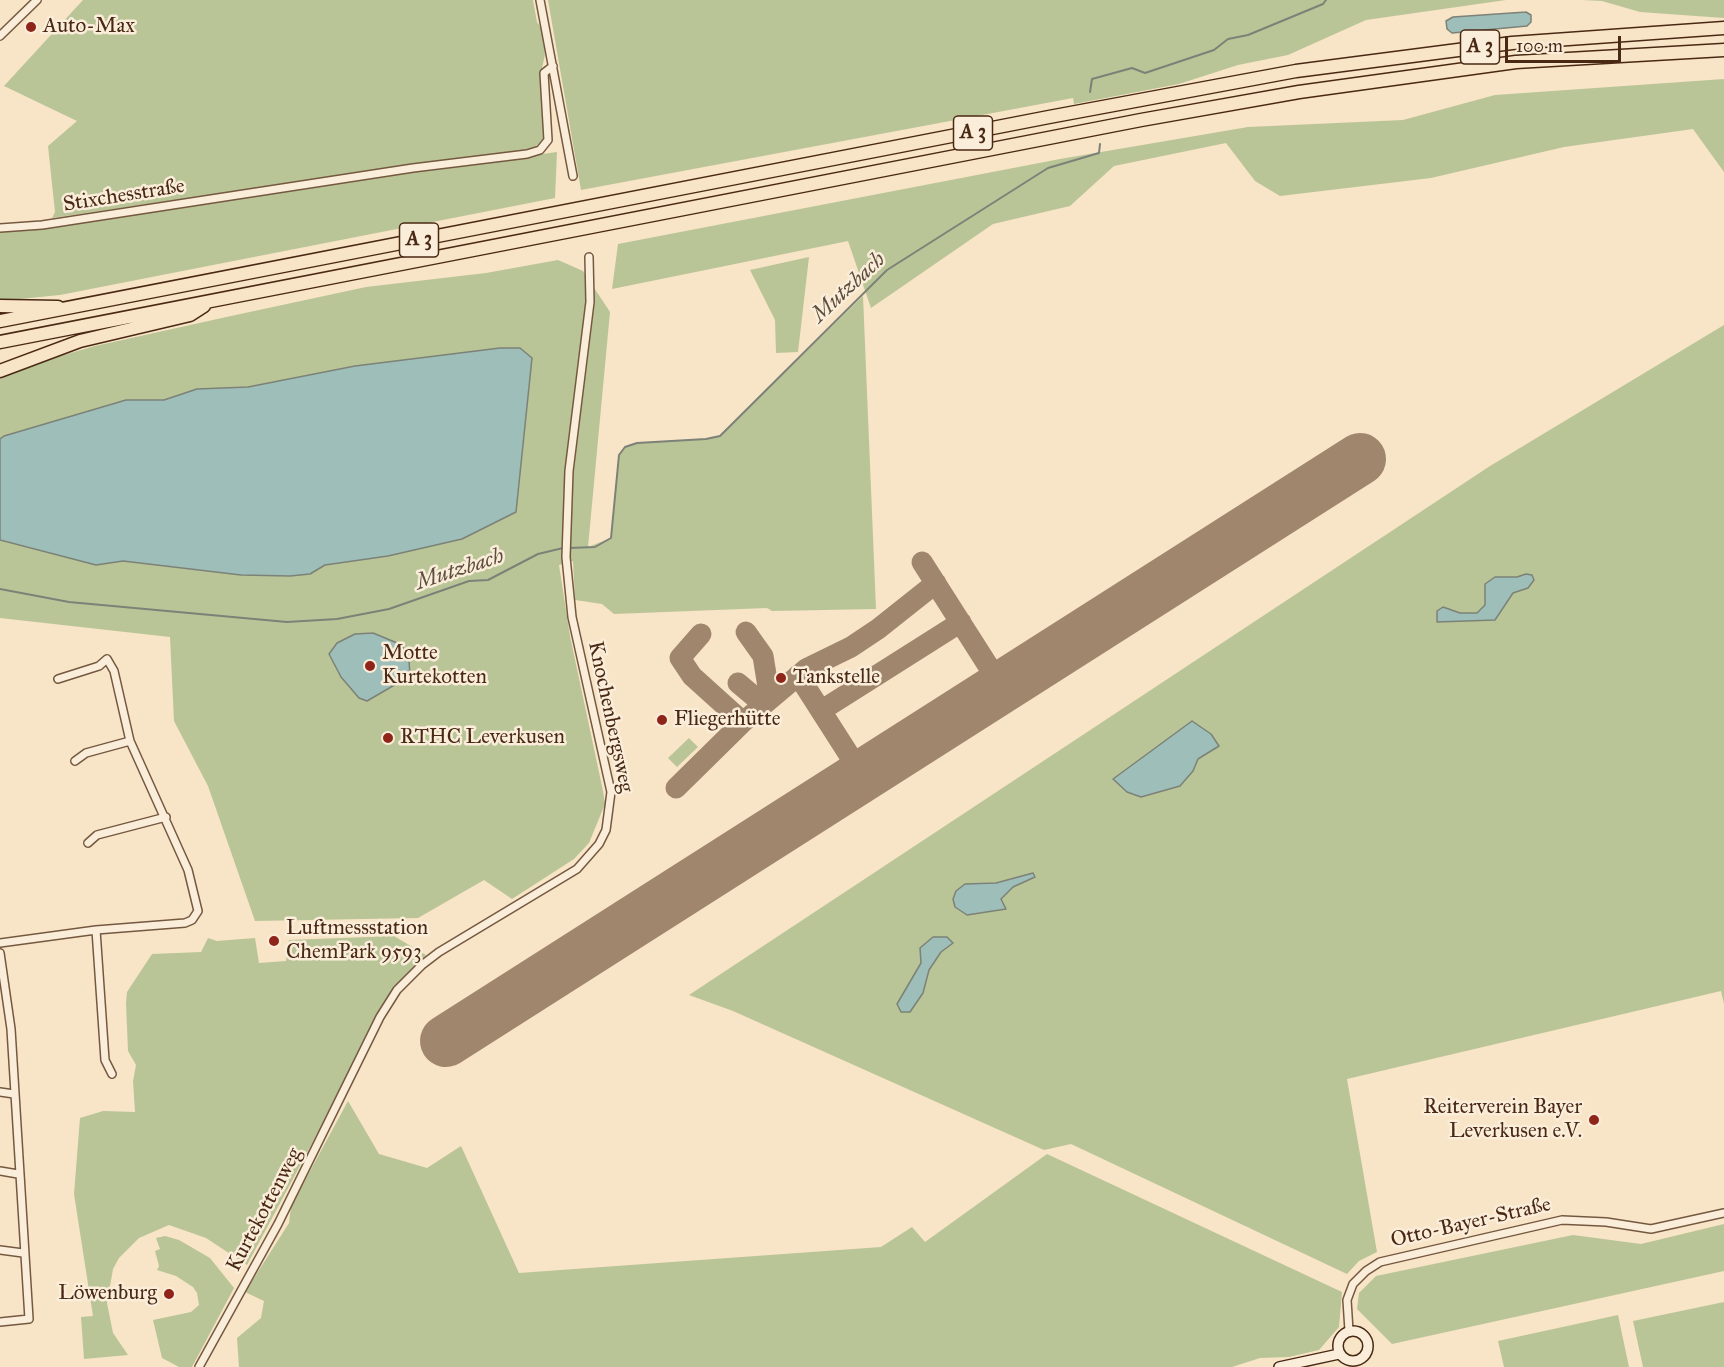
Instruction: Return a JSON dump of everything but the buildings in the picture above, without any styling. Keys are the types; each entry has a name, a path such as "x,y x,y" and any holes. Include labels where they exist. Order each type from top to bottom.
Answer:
{"highway":[{"name":"A 3","path":"0,321 1296,71 1512,43 1724,28"},
{"name":"A 3","path":"0,342 210,303 1141,120 1299,92 1516,62 1724,50"},
{"path":"0,370 80,341 190,315 210,303"},
{"path":"0,306 40,304 68,308"}],"street":[{"path":"0,36 37,0"},
{"path":"540,0 573,176"},
{"name":"Stixchesstraße","path":"0,228 42,225 527,154 540,150 549,135 544,73 553,66"},
{"name":"Knochenbergsweg","path":"356,1068 380,1017 398,990 422,965 577,869 599,844 606,830 611,792 572,617 566,557 572,430 590,302 589,257"},
{"path":"0,943 96,930 185,923 192,920 198,911 188,870 130,741 114,671 107,659 99,666 57,679"},
{"path":"75,760 86,753 130,741"},
{"path":"88,843 97,836 166,817"},
{"path":"96,930 105,1060 112,1074"},
{"path":"0,953 11,1029 18,1174 29,1319 0,1322"},
{"name":"Kurtekottenweg","path":"199,1367 278,1224 356,1068"},
{"path":"0,1092 14,1094"},
{"path":"0,1171 18,1174"},
{"name":"Otto-Bayer-Straße","path":"1349,1331 1347,1300 1353,1284 1365,1271 1380,1262 1562,1220 1606,1222 1651,1229 1724,1213"},
{"path":"0,1250 23,1253"},
{"path":"1339,1354 1338,1342 1349,1331 1359,1332 1365,1337 1368,1348 1365,1357 1370,1367"},
{"path":"1280,1367 1339,1354 1354,1361 1365,1357"}],"green space":[{"path":"83,0 533,0 537,22 542,29 545,54 541,74 546,130 544,141 526,152 413,165 52,218 55,212 48,146 77,121 4,86"},
{"path":"548,0 1506,0 1366,20 1288,55 1238,65 1179,84 1074,104 1073,98 581,190"},
{"path":"1582,0 1724,0 1724,18 1640,12 1602,1"},
{"path":"1724,79 1724,172 1693,129 1564,147 1431,178 1280,196 1255,181 1226,143 1114,166 1070,206 993,224 871,308 848,241 612,289 618,244 1060,159 1248,127 1403,120 1495,95"},
{"path":"557,152 555,198 60,295 0,301 0,230"},
{"path":"809,257 798,352 776,353 775,320 750,270"},
{"path":"558,260 583,271 610,312 588,547 611,538 619,455 625,447 637,443 706,439 720,436 863,296 876,609 772,611 767,608 614,614 602,604 575,600 573,561 559,565 570,636 605,804 589,843 574,859 512,899 484,880 418,918 255,921 208,786 174,721 170,637 0,618 0,540 96,565 123,561 241,575 290,576 310,574 325,565 388,556 516,512 522,435 520,348 355,366 248,387 197,389 164,400 126,400 0,439 0,378 39,362 95,346 366,287 486,273"},
{"path":"1724,325 1724,1004 1721,991 1347,1079 1377,1252 1359,1261 1347,1274 1071,1144 1044,1150 733,1011 689,995 1490,466"},
{"path":"689,738 698,747 677,767 668,758"},
{"path":"394,936 426,955 392,992 371,1027 341,1089 247,1265 206,1238 169,1225 139,1238 119,1258 113,1269 107,1303 113,1333 128,1355 84,1359 81,1317 93,1316 74,1194 80,1118 103,1111 135,1112 133,1081 136,1065 128,1051 127,992 152,954 201,952 208,938 217,941 255,938 259,963 286,961 289,940"},
{"path":"348,1101 379,1154 427,1168 461,1146 519,1273 881,1247 912,1227 925,1242 1047,1154 1342,1292 1339,1327 1319,1350 1289,1357 1260,1358 1232,1367 239,1367 237,1338 261,1318 264,1301 245,1292 289,1223 291,1206"},
{"path":"1724,1224 1724,1271 1392,1344 1357,1309 1359,1293 1376,1276 1573,1235 1641,1244"},
{"path":"165,1236 179,1240 210,1258 234,1288 192,1367 179,1367 162,1358 153,1320 191,1312 199,1305 197,1293 193,1287 176,1276 157,1270 159,1266 155,1251 160,1249 156,1238"},
{"path":"1724,1302 1724,1367 1643,1367 1633,1321"},
{"path":"1618,1315 1629,1367 1504,1367 1498,1341"}],"water":[{"path":"1526,12 1531,15 1531,22 1527,26 1452,33 1447,29 1446,21 1453,17"},
{"path":"500,348 520,348 532,358 516,512 462,539 388,556 325,565 310,574 290,576 241,575 123,561 96,565 0,540 0,439 4,436 126,400 164,400 197,389 248,387 355,366"},
{"path":"1532,575 1534,580 1528,588 1513,593 1495,620 1437,622 1437,611 1443,607 1460,613 1477,613 1485,605 1485,584 1495,577 1517,577"},
{"path":"373,633 402,645 409,660 410,676 367,701 359,698 341,677 329,654 337,643 355,634"},
{"path":"1192,721 1211,734 1219,746 1198,759 1193,771 1180,786 1141,797 1127,792 1113,779"},
{"path":"1033,873 1035,877 1013,887 1001,899 1006,909 967,915 955,907 953,899 956,891 965,884 996,883"},
{"path":"933,937 947,937 953,943 941,952 929,970 923,993 910,1012 901,1012 897,1004 921,963 920,948"}],"waterway":[{"name":"Mutzbach","path":"1090,92 1092,79 1132,68 1145,73 1214,50 1228,39 1248,35 1323,4 1326,0"},
{"name":"Mutzbach","path":"569,548 595,547 611,538 619,455 625,447 637,443 706,439 720,436 887,270 1048,168 1099,153 1100,144"},
{"name":"Mutzbach","path":"0,589 69,602 287,622 337,619 389,609 469,581 488,580 538,554 563,548"}],"taxiway":[{"path":"922,562 1001,686"},
{"path":"701,634 680,658 692,676 743,722 806,669 851,647 878,629 936,583"},
{"path":"822,710 961,622"},
{"path":"746,632 763,656 770,699"},
{"path":"798,675 862,775"},
{"path":"738,683 763,704"},
{"path":"676,788 743,722"}],"runway":[{"path":"446,1041 1360,459"}],"place":[{"name":"Auto-Max","path":"31,27"},
{"name":"Motte Kurtekotten","path":"370,666"},
{"name":"Tankstelle","path":"781,678"},
{"name":"Fliegerhütte","path":"662,720"},
{"name":"RTHC Leverkusen","path":"388,738"},
{"name":"Luftmessstation ChemPark 9593","path":"274,941"},
{"name":"Reiterverein Bayer Leverkusen e.V.","path":"1594,1120"},
{"name":"Löwenburg","path":"169,1294"}]}
